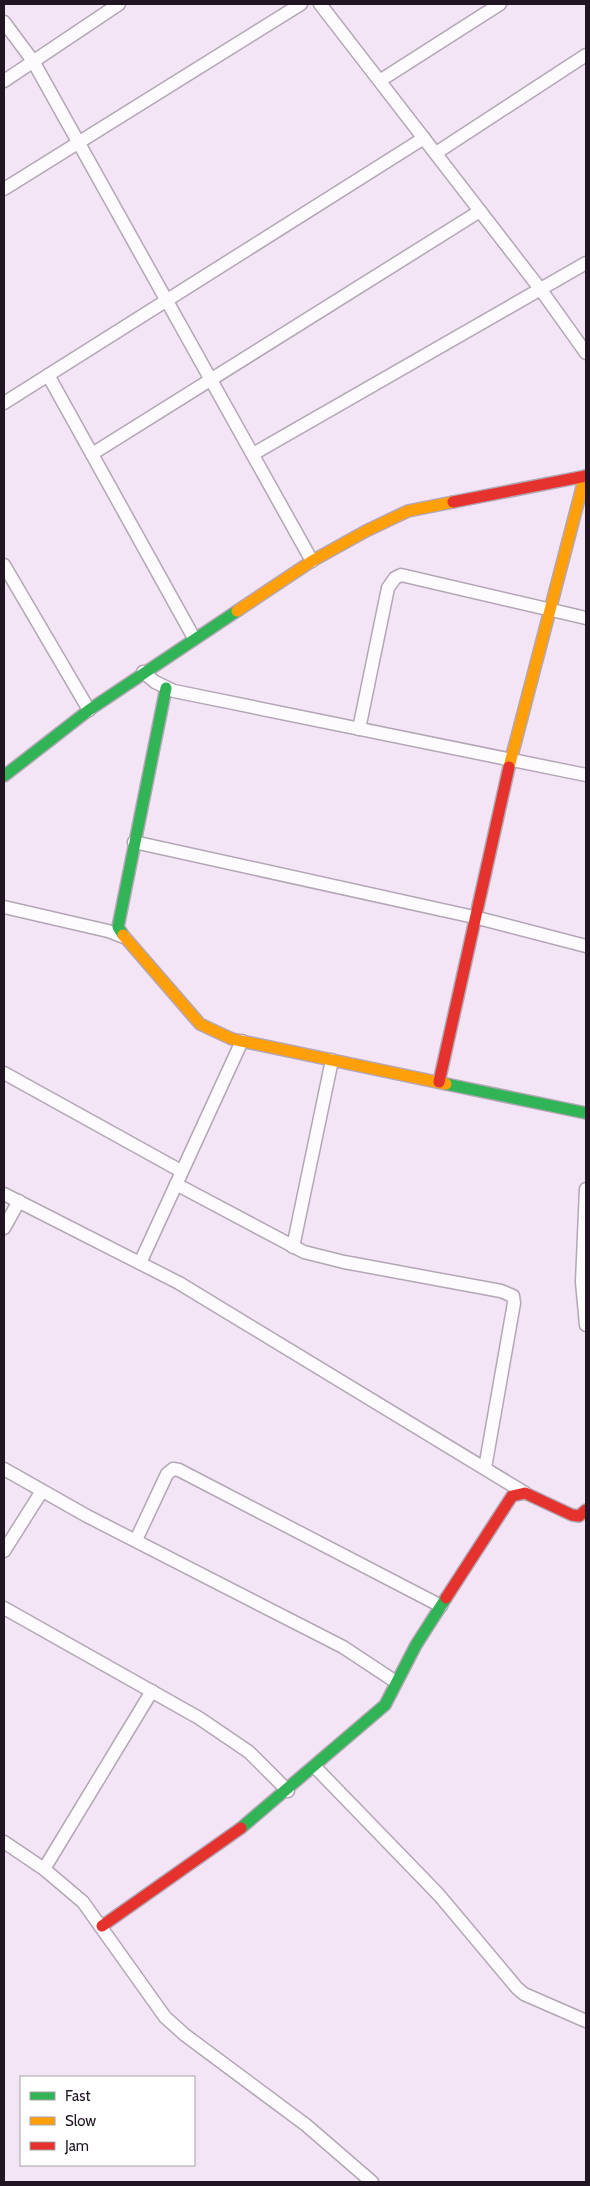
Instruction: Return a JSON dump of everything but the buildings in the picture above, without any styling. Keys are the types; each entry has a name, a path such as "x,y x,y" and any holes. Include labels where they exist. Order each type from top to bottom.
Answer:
{"street":[{"path":"4,81 119,4"},
{"path":"4,189 301,4"},
{"path":"322,4 541,290 586,353"},
{"path":"381,80 500,4"},
{"path":"4,22 33,61 312,561"},
{"path":"436,153 586,56"},
{"path":"4,403 166,299 424,138"},
{"path":"92,454 480,211"},
{"path":"253,454 586,263"},
{"path":"48,375 194,638"},
{"path":"4,776 89,710 194,638 312,561 408,511 586,476 511,760 474,916 439,1082"},
{"path":"4,565 89,710"},
{"path":"359,729 388,588 395,578 401,575 586,618"},
{"path":"143,672 166,688 586,775"},
{"path":"166,688 118,916 118,927 124,937 200,1024 220,1035 242,1041 586,1113"},
{"path":"134,842 474,916 586,946"},
{"path":"4,907 108,931 124,937"},
{"path":"140,1263 242,1041"},
{"path":"293,1247 332,1060"},
{"path":"4,1073 181,1172"},
{"path":"176,1184 293,1247 344,1262 501,1291 513,1296 514,1303 485,1468"},
{"path":"586,1189 582,1282 586,1325"},
{"path":"4,1194 140,1263 225,1310 524,1493 572,1515 579,1516 586,1510"},
{"path":"4,1228 20,1202"},
{"path":"4,1469 42,1491 343,1647 396,1682"},
{"path":"136,1540 167,1474 173,1469 179,1470 441,1606"},
{"path":"4,1551 42,1491"},
{"path":"102,1926 175,1877 288,1791 372,1718 385,1704 408,1658 508,1500 515,1493 524,1493"},
{"path":"4,1608 199,1718 249,1752 288,1791"},
{"path":"44,1869 152,1691"},
{"path":"315,1767 440,1896 517,1988 524,1994 586,2021"},
{"path":"4,1842 44,1869 83,1902 102,1926 165,2017 185,2035 306,2125 372,2182"}],"traffic: fast":[{"path":"4,776 89,710 237,611"},
{"path":"123,935 118,927 166,688"},
{"path":"446,1084 586,1113"},
{"path":"241,1828 385,1705 416,1645 446,1598"}],"traffic: slow":[{"path":"509,767 585,476"},
{"path":"237,611 312,561 366,531 408,511 453,502"},
{"path":"123,935 200,1024 232,1039 446,1084"}],"traffic: jam":[{"path":"453,502 586,476"},
{"path":"439,1082 509,767"},
{"path":"446,1598 512,1496 525,1493 572,1515 579,1516 586,1510"},
{"path":"102,1926 241,1828"}]}
